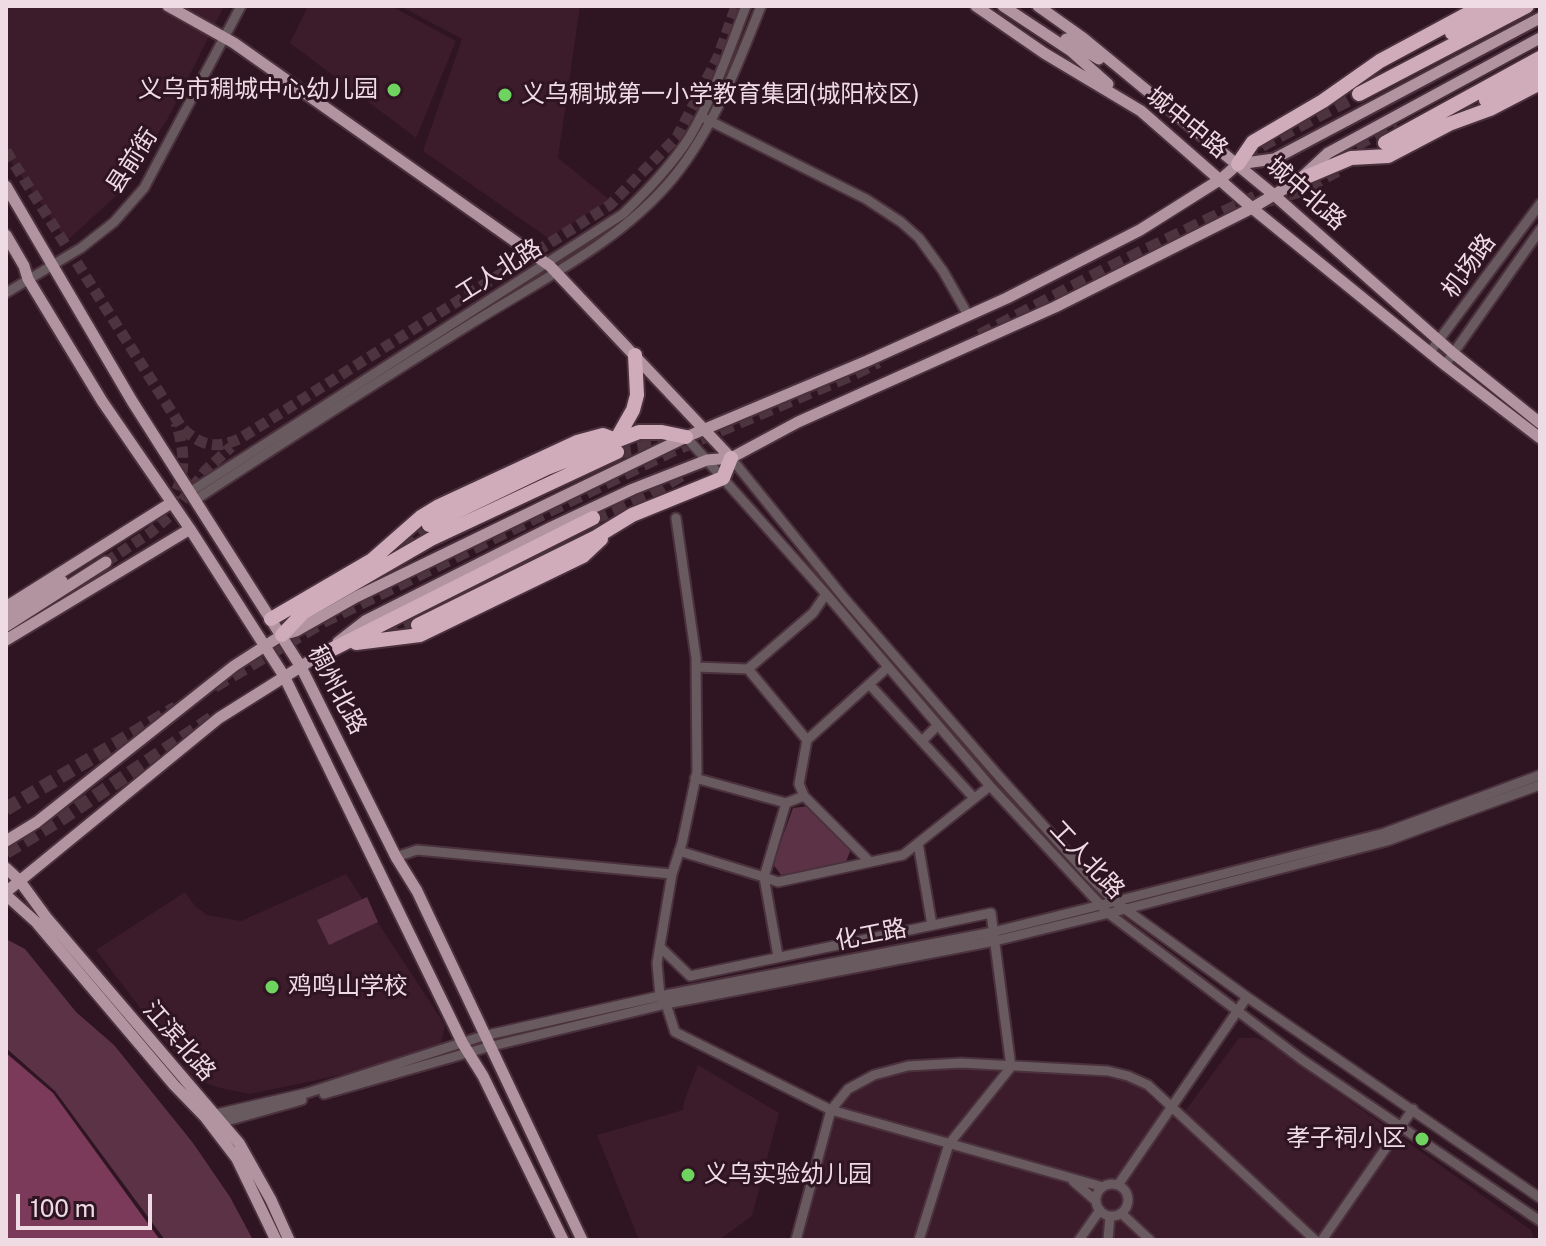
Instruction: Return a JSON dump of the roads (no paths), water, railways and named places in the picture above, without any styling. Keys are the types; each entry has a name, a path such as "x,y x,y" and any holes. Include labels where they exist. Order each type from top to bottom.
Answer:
{"highway":[{"path":"1323,101 1380,61 1482,6"},
{"path":"1238,164 1253,142 1323,101 1505,6"},
{"path":"1359,94 1527,6"},
{"path":"1385,143 1540,58"},
{"path":"1449,124 1465,112 1540,72"},
{"path":"1299,180 1351,158 1388,156 1449,124 1538,88"},
{"path":"429,525 547,468 617,446 637,395 635,355"},
{"path":"282,635 303,613 431,539 639,432 662,432 686,437"},
{"path":"271,619 372,560 421,517 439,506 577,442 603,435 617,446"},
{"path":"418,625 632,515 723,478 731,458"},
{"path":"319,656 593,518"},
{"path":"340,645 420,635 583,556 599,543 609,528"}],"main road":[{"path":"168,6 225,38 551,268 731,458"},
{"name":"城中中路","path":"976,6 1044,53 1141,111 1252,208 1430,352"},
{"path":"1003,6 1071,51 1125,101"},
{"path":"1017,6 1127,76"},
{"name":"城中北路","path":"1038,6 1083,38 1238,164 1453,353 1540,423"},
{"path":"6,841 37,822 234,666 282,635 296,631 356,597 686,437 968,315 1140,230 1221,179 1238,164 1274,159 1540,18"},
{"path":"6,894 19,880 219,718 319,656 365,621 633,489 707,460 731,458 798,422 1055,307 1252,208 1299,180 1328,153 1540,38"},
{"name":"稠州北路","path":"6,186 132,401 301,667 396,857 417,891 582,1240"},
{"name":"稠州北路","path":"6,235 28,279 102,401 190,529 284,676 563,1240"},
{"path":"1430,352 1540,438"},
{"path":"6,607 171,503"},
{"path":"6,640 190,529"},
{"path":"6,617 104,558 6,626"},
{"name":"江滨北路","path":"6,868 19,880 213,1120 237,1159 276,1240"},
{"name":"江滨北路","path":"6,894 46,934 174,1085 239,1143 289,1240"}],"street":[{"name":"县前街","path":"6,293 53,265 114,222 144,188 241,6"},
{"name":"工人北路","path":"551,268 640,198 688,139 746,6"},
{"path":"192,496 353,397 551,268 600,246 640,215 701,140 761,6"},
{"path":"700,116 866,199 901,222 919,238 943,271 968,315"},
{"name":"机场路","path":"1430,352 1540,204"},
{"name":"机场路","path":"1445,365 1540,230"},
{"name":"工人北路","path":"686,437 826,594 990,786 1105,909 1301,1059 1540,1221"},
{"name":"工人北路","path":"731,458 845,599 986,762 1114,901 1247,997 1540,1198"},
{"path":"676,518 696,667 695,778 672,874 657,963 663,1000 675,1032 831,1110 1071,1179 1103,1187 1118,1185 1125,1191 1128,1200 1121,1213 1110,1216"},
{"path":"696,667 748,669 813,613 826,594"},
{"path":"870,862 804,796 799,784 807,740 887,668"},
{"path":"748,669 807,740"},
{"path":"869,684 974,798"},
{"path":"922,741 938,725"},
{"name":"化工路","path":"1105,909 1114,901 1384,833 1540,775"},
{"path":"695,778 786,803 804,796"},
{"name":"化工路","path":"213,1120 486,1041 663,1000 994,936 1105,909 1126,909 1387,841 1540,785"},
{"path":"679,851 778,882 903,855 990,786"},
{"path":"778,956 764,877 786,803"},
{"path":"918,843 932,925"},
{"path":"396,857 417,850 672,874"},
{"path":"660,947 690,976 991,913 1011,1067 949,1144 919,1240"},
{"path":"1118,1185 1247,997"},
{"path":"796,1240 831,1110 848,1089 874,1075 908,1066 961,1063 1108,1071 1148,1085 1315,1240"},
{"path":"1322,1240 1413,1109"},
{"path":"1071,1179 1110,1216"},
{"path":"1079,1240 1098,1206 1103,1187"},
{"path":"1121,1213 1150,1240"},
{"path":"1108,1240 1110,1216"}],"tunnel":[{"path":"6,151 182,428 202,442 224,444 241,438 610,205 677,137 718,57 736,6"},
{"path":"1244,158 1265,143 1359,94"},
{"path":"1319,166 1395,122"},
{"path":"1268,200 1298,191 1337,170"},
{"path":"980,336 1104,271 1279,186"},
{"path":"214,686 325,620 670,451 878,361"},
{"path":"170,505 183,465 176,423"},
{"path":"617,452 674,443"},
{"path":"106,562 171,515 206,470 231,447"},
{"path":"593,518 649,494 682,474"},
{"path":"387,561 429,525"},
{"path":"385,635 418,625"},
{"path":"6,809 176,708"},
{"path":"6,852 217,715"}],"place":[{"name":"义乌市稠城中心幼儿园","path":"394,90"},
{"name":"义乌稠城第一小学教育集团(城阳校区)","path":"505,95"},
{"name":"鸡鸣山学校","path":"272,987"},
{"name":"孝子祠小区","path":"1422,1139"},
{"name":"义乌实验幼儿园","path":"688,1175"}]}
